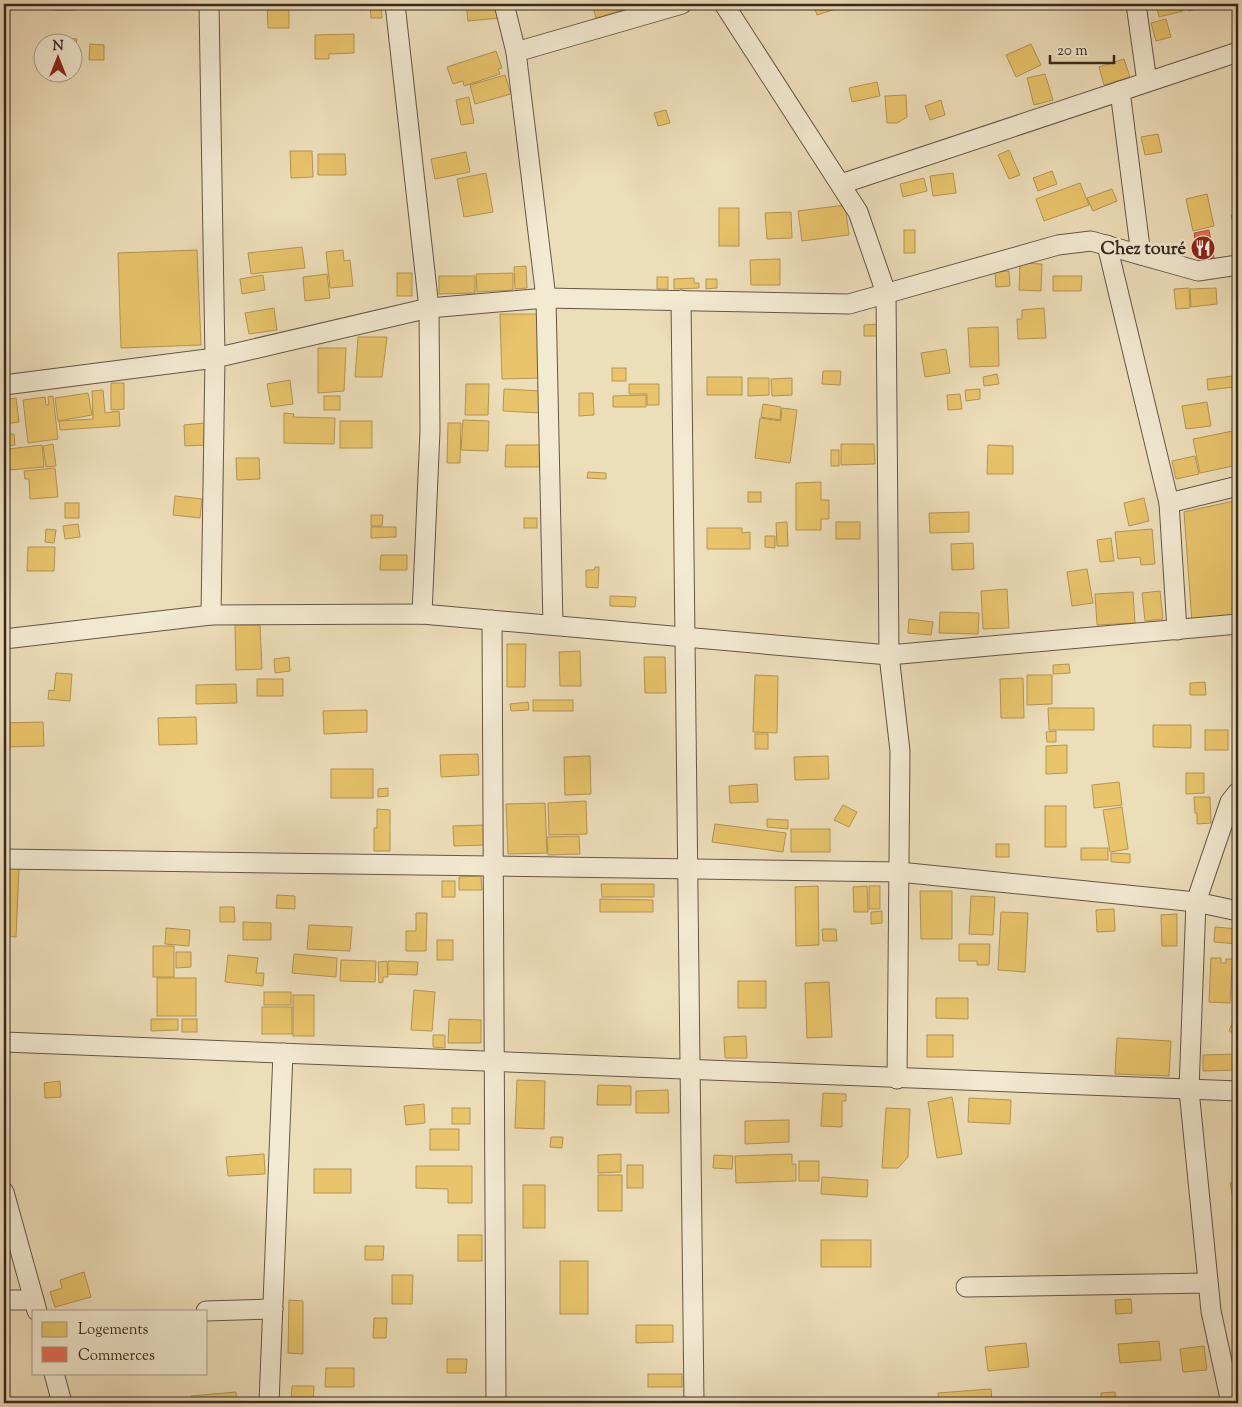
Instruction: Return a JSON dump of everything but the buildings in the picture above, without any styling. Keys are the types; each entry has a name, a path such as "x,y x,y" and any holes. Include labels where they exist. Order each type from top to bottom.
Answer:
{"street":[{"path":"209,4 215,358 211,614"},
{"path":"395,4 430,308 430,431 422,614"},
{"path":"504,4 516,52 546,298 553,626"},
{"path":"516,52 682,4"},
{"path":"724,4 858,212 886,293 889,656 900,751 897,1078"},
{"path":"1136,4 1147,82"},
{"path":"841,184 1238,52"},
{"path":"1120,91 1141,255"},
{"path":"4,385 215,358 430,308 546,298 849,304 1058,245 1091,241 1198,271 1238,265"},
{"path":"1107,245 1169,503 1177,630"},
{"path":"681,300 694,1403"},
{"path":"1169,503 1238,486"},
{"path":"4,638 211,614 422,614 889,656 1238,624"},
{"path":"492,620 496,1403"},
{"path":"1231,1403 1211,1311 1189,1090 1196,902 1230,802 1238,792"},
{"path":"4,859 899,872 1196,902 1238,911"},
{"path":"4,1042 1238,1091"},
{"path":"269,1403 283,1053"},
{"path":"4,1192 35,1305 4,1300"},
{"path":"966,1287 1208,1283"},
{"path":"208,1311 273,1309"},
{"path":"54,1374 62,1403"}],"place":[{"name":"Chez touré","path":"1203,248"}]}
